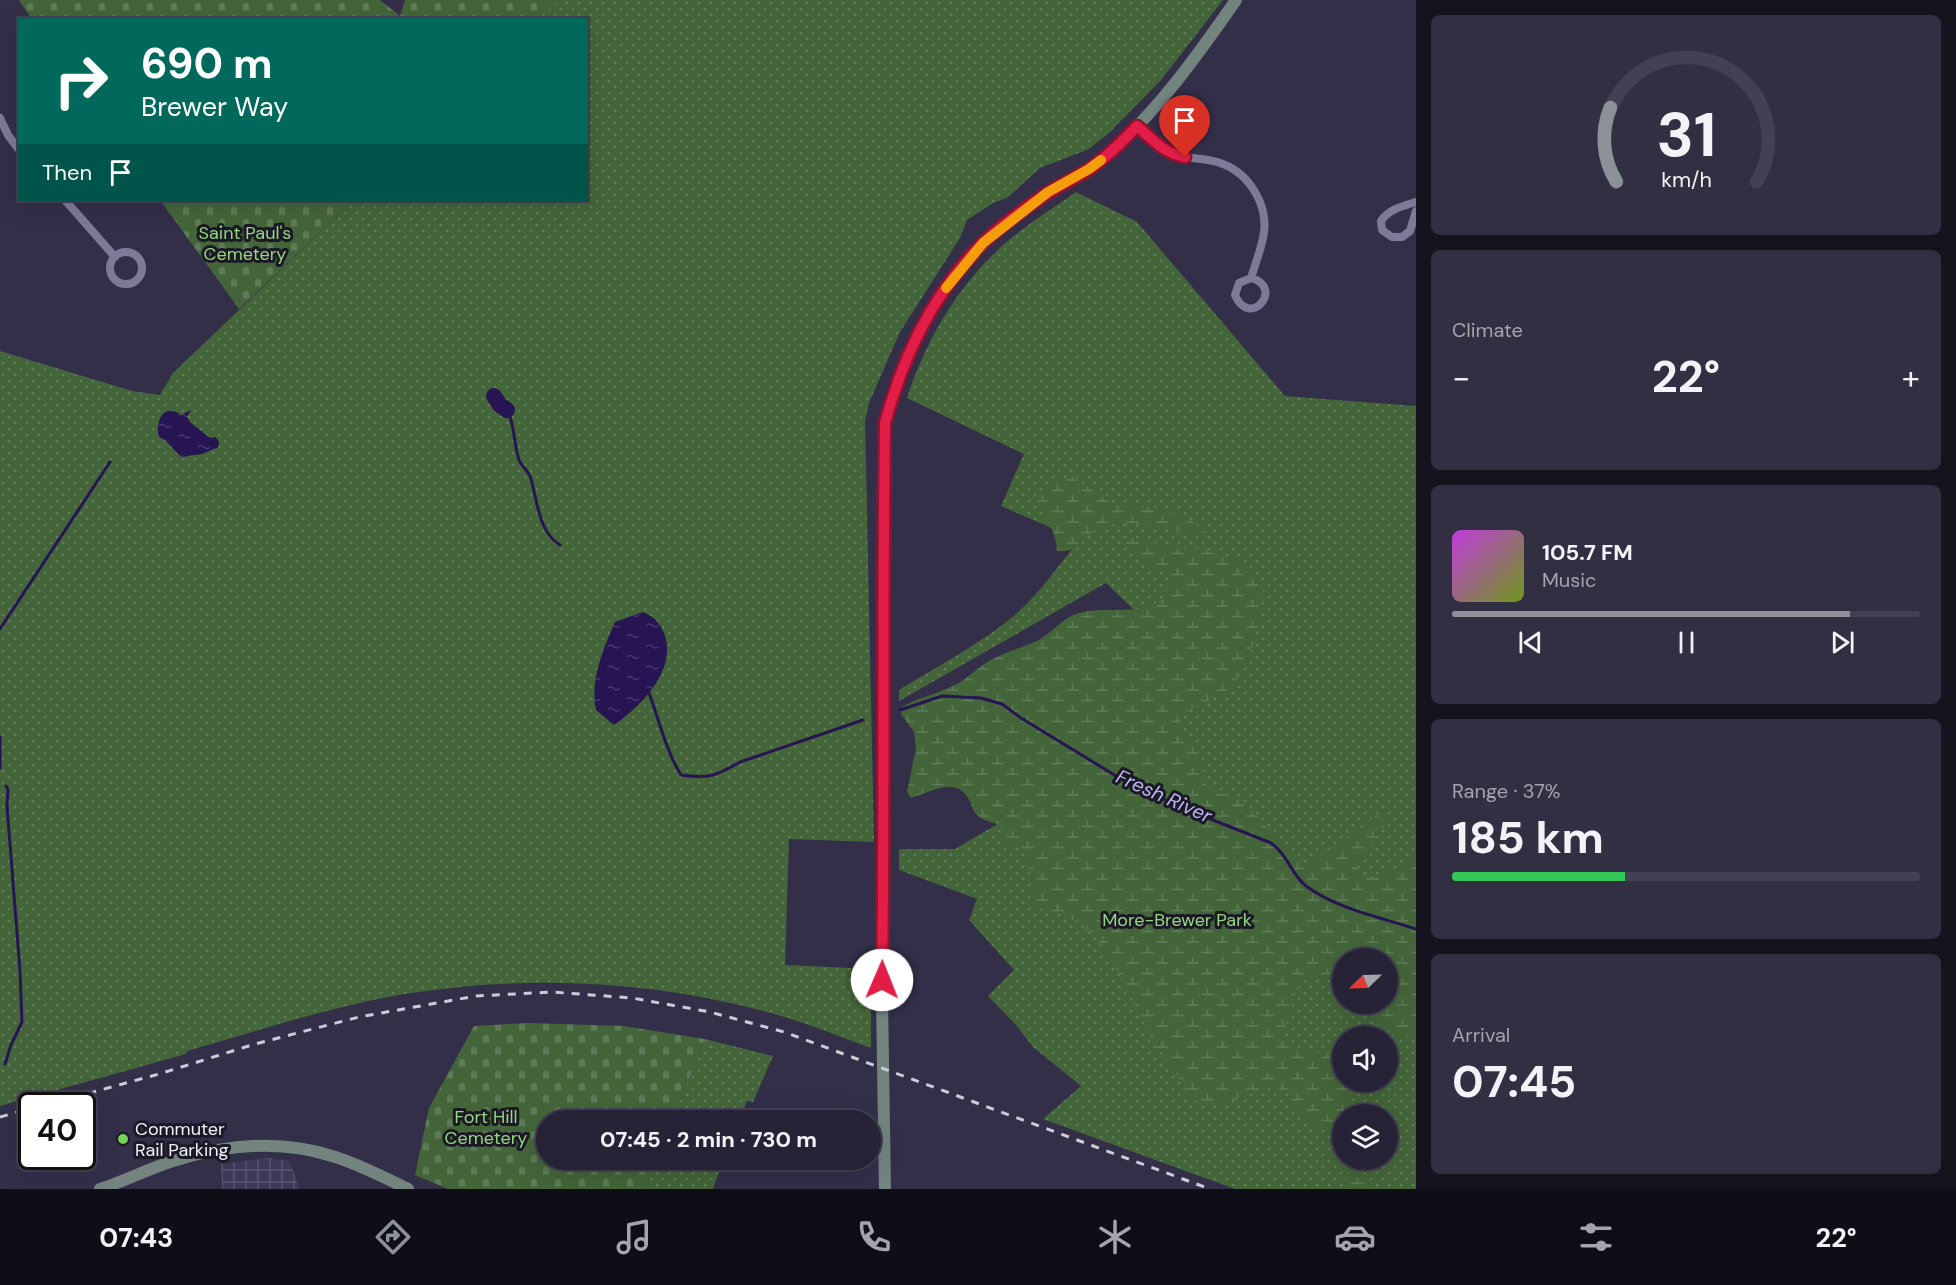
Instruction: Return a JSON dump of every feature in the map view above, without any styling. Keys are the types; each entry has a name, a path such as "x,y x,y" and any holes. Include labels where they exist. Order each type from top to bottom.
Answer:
{"street":[{"path":"885,1189 882,1051 884,836 882,684 885,423 892,397 913,342 928,313 983,243 1048,192 1097,163 1137,126 1203,48 1236,0"},
{"path":"0,118 18,148"},
{"path":"1137,126 1161,148 1173,154 1222,163 1245,178 1253,188 1265,220 1264,237 1251,278"},
{"path":"65,201 115,257"},
{"path":"1416,202 1398,207 1385,215 1381,221 1382,230 1392,237 1402,237 1410,231 1416,211"},
{"path":"100,1189 172,1161 208,1151 240,1147 282,1146 332,1156 381,1175 408,1189"}],"shaded area":[{"path":"268,1158 290,1161 299,1189 222,1189 221,1164"}],"green space":[{"path":"19,0 380,0 400,16 405,0 558,0 539,18 31,18"},
{"path":"558,0 1223,0 1161,80 1110,132 1089,149 1040,168 1007,198 993,203 967,220 960,238 900,332 869,403 865,421 874,842 789,839 785,965 871,969 871,1048 815,1027 736,1004 644,988 551,983 458,987 383,998 326,1011 187,1051 186,1054 50,1092 18,1092 18,1101 0,1106 0,351 132,391 160,395 173,373 353,201 588,201 588,18 538,18"},
{"name":"More-Brewer Park","path":"1076,192 1137,222 1285,396 1416,406 1416,1189 1235,1189 1043,1119 1081,1086 1033,1047 1016,1025 988,996 1014,970 969,920 977,899 899,870 899,849 955,849 1163,727 1212,685 1106,583 899,701 899,690 974,645 1025,606 1079,540 1001,506 1024,454 907,398 925,351 949,308 996,251"},
{"name":"Saint Paul's Cemetery","path":"161,201 353,201 239,309"},
{"path":"1073,477 1109,501 1121,505 1163,508 1190,520 1208,533 1175,531 1136,523 1119,523 1095,531 1071,550 1057,551 1052,530 1037,499 1052,484"},
{"path":"1135,538 1177,549 1199,549 1218,553 1236,561 1264,583 1258,627 1242,672 1223,693 1194,707 1179,719 1181,728 1196,748 1207,788 1241,800 1297,862 1310,864 1381,812 1385,814 1385,823 1359,859 1358,875 1374,876 1389,872 1416,854 1416,1032 1398,1039 1398,1026 1371,1026 1374,1014 1398,1014 1398,948 1332,948 1332,980 1314,978 1301,982 1289,1012 1286,1045 1291,1050 1316,1052 1319,1055 1332,1052 1332,1092 1357,1092 1353,1104 1332,1104 1332,1135 1298,1115 1292,1106 1289,1093 1273,1084 1220,1103 1203,1103 1193,1098 1172,1065 1152,1040 1115,966 1097,939 1076,921 1037,908 1034,904 1026,852 1018,844 1005,844 1001,839 1003,827 977,815 963,791 956,788 941,788 911,798 907,792 916,748 914,732 901,714 902,707 947,689 991,660 1037,641 1073,615 1091,611 1147,607 1167,592 1171,577 1168,572 1148,565 1121,541"},
{"name":"Fort Hill Cemetery","path":"528,1023 624,1026 705,1039 676,1110 536,1110 536,1170 653,1170 645,1189 448,1189 415,1175 429,1108 474,1026"},
{"path":"705,1039 773,1056 753,1102 747,1101 743,1110 676,1110"},
{"path":"653,1170 720,1170 713,1189 645,1189"},
{"path":"1346,1170 1360,1170 1371,1189 1346,1189"}],"water":[{"path":"191,410 187,417 191,423 210,438 216,437 219,442 218,448 182,458 165,440 159,437 158,425 165,412 175,412 181,415"},
{"path":"643,612 655,620 663,631 667,645 666,658 662,672 646,696 614,725 596,710 596,676 615,622"}],"waterway":[{"path":"494,396 507,410"},
{"path":"509,414 519,460 530,476 543,524 547,533 560,545"},
{"path":"0,629 110,462"},
{"name":"Fresh River","path":"648,690 666,744 681,775 699,777 712,775 725,771 740,762 863,720"},
{"name":"Fresh River","path":"900,710 942,696 981,698 1002,704 1121,779 1180,807 1271,843 1282,853 1301,881 1318,894 1345,907 1416,929"},
{"path":"0,737 0,768"},
{"path":"5,1064 22,1022 6,786"}],"railway":[{"path":"93,1092 255,1044 359,1017 476,996 552,992 632,998 710,1012 784,1032 1210,1189"},
{"path":"0,1117 18,1112"}],"slow traffic":[{"path":"946,288 983,243 1048,192 1101,160"}],"place":[{"name":"Commuter Rail Parking","path":"123,1139"}],"route":[{"path":"882,980 885,423 906,358 935,302 983,243 1048,192 1097,163 1137,126 1161,148 1185,157"}]}
